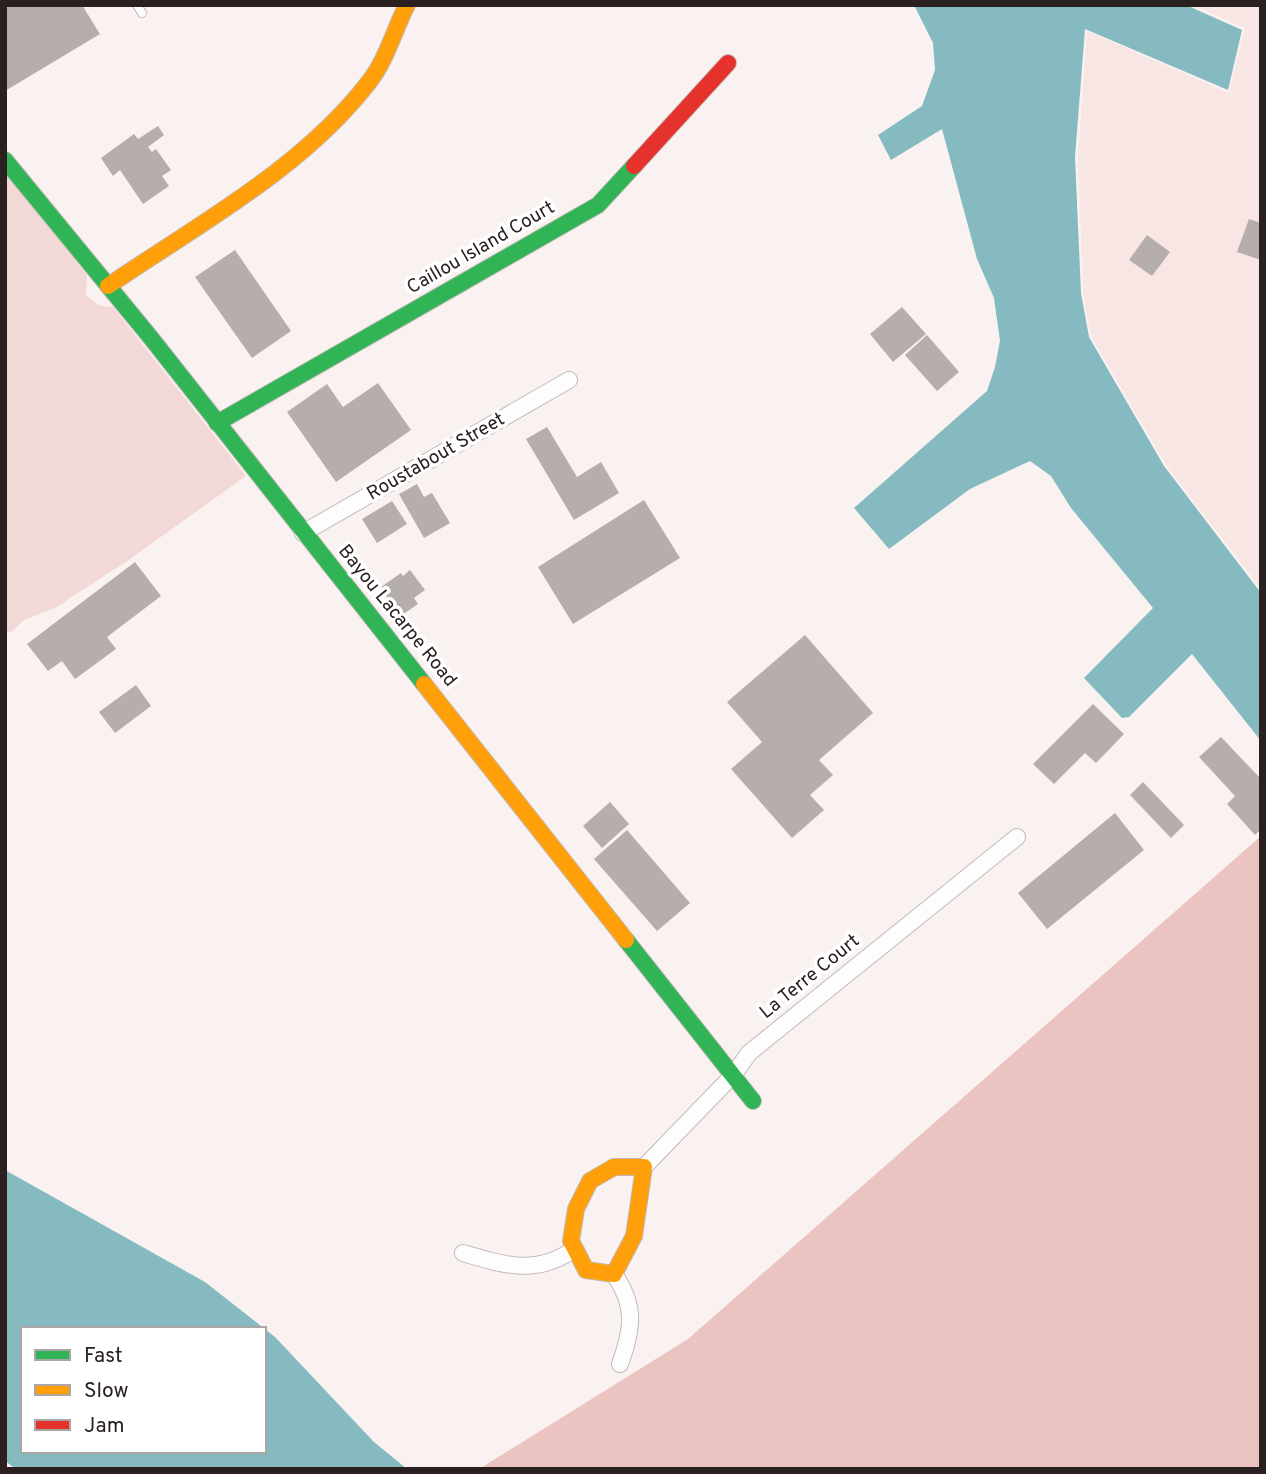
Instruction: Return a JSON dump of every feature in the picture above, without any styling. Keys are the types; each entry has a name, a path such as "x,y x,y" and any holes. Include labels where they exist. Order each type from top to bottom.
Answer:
{"street":[{"path":"108,286 266,175 342,114 371,79 407,5"},
{"name":"Caillou Island Court","path":"217,423 598,205 728,62"},
{"name":"Bayou Lacarpe Road","path":"5,160 217,423 753,1101"},
{"name":"Roustabout Street","path":"303,533 569,380"},
{"name":"La Terre Court","path":"644,1167 734,1074 749,1053 1017,837"},
{"path":"614,1274 630,1252 636,1231 644,1167 614,1167 590,1181 576,1209 571,1241 586,1270 614,1274 626,1293 632,1318 620,1364"},
{"path":"463,1253 503,1266 531,1268 558,1261 573,1249"}],"shaded area":[{"path":"1192,5 1261,5 1261,589 1166,465 1091,336 1083,293 1078,157 1087,31 1229,93 1245,28"},
{"path":"5,172 87,275 86,295 100,306 113,307 246,476 130,559 55,608 24,620 11,632 5,633"},
{"path":"1261,836 1261,1469 479,1469 688,1339"}],"water":[{"path":"914,5 1186,5 1242,30 1228,90 1085,29 1075,157 1081,293 1089,337 1164,466 1261,593 1261,741 1192,654 1129,717 1122,718 1084,678 1153,608 1071,508 1051,476 1030,461 970,489 889,549 854,508 987,391 1000,341 994,298 977,259 942,129 891,160 878,135 922,106 935,70 933,43"},
{"path":"5,1170 205,1282 262,1327 21,1327 21,1453 266,1453 266,1330 374,1442 407,1469 16,1469 5,1461"}],"building":[{"path":"11,5 82,5 100,34 5,91 5,9"},
{"path":"158,126 164,135 148,147 152,152 156,149 171,170 162,176 169,186 143,204 120,170 113,176 101,158 134,134 138,139"},
{"path":"1249,219 1261,223 1261,260 1237,252"},
{"path":"1147,235 1170,252 1152,276 1129,260"},
{"path":"235,250 291,331 252,358 195,277"},
{"path":"902,307 926,334 893,362 870,334"},
{"path":"927,335 959,372 937,391 905,355"},
{"path":"378,383 411,430 336,482 287,412 327,384 343,407"},
{"path":"547,427 577,477 601,462 619,493 574,520 526,439"},
{"path":"417,484 424,497 432,493 450,523 424,538 399,494"},
{"path":"644,500 680,558 573,624 538,567"},
{"path":"392,501 407,524 377,543 362,519"},
{"path":"135,562 161,596 107,637 116,649 75,679 62,661 48,671 27,644"},
{"path":"410,570 425,590 414,598 418,604 402,615 398,609 395,611 381,587"},
{"path":"805,635 873,713 819,760 833,775 810,795 824,810 792,838 731,769 762,742 727,702"},
{"path":"136,685 151,706 115,733 99,712"},
{"path":"1093,704 1124,734 1096,763 1085,753 1054,784 1033,764"},
{"path":"1221,737 1261,779 1261,829 1255,835 1227,804 1235,796 1199,757"},
{"path":"1143,782 1184,825 1171,838 1130,795"},
{"path":"610,802 629,824 602,848 583,826"},
{"path":"1115,813 1144,850 1047,929 1018,893"},
{"path":"627,830 690,903 657,931 594,859"}],"traffic: fast":[{"path":"5,160 151,338 424,684"},
{"path":"217,423 598,205 634,166"},
{"path":"626,940 753,1101"}],"traffic: slow":[{"path":"108,286 247,194 312,142 369,82 386,54 407,5"},
{"path":"424,684 626,940"},
{"path":"614,1167 644,1167 634,1236 614,1274 586,1270 571,1241 576,1209 590,1181 614,1167"}],"traffic: jam":[{"path":"634,166 728,63"}]}
